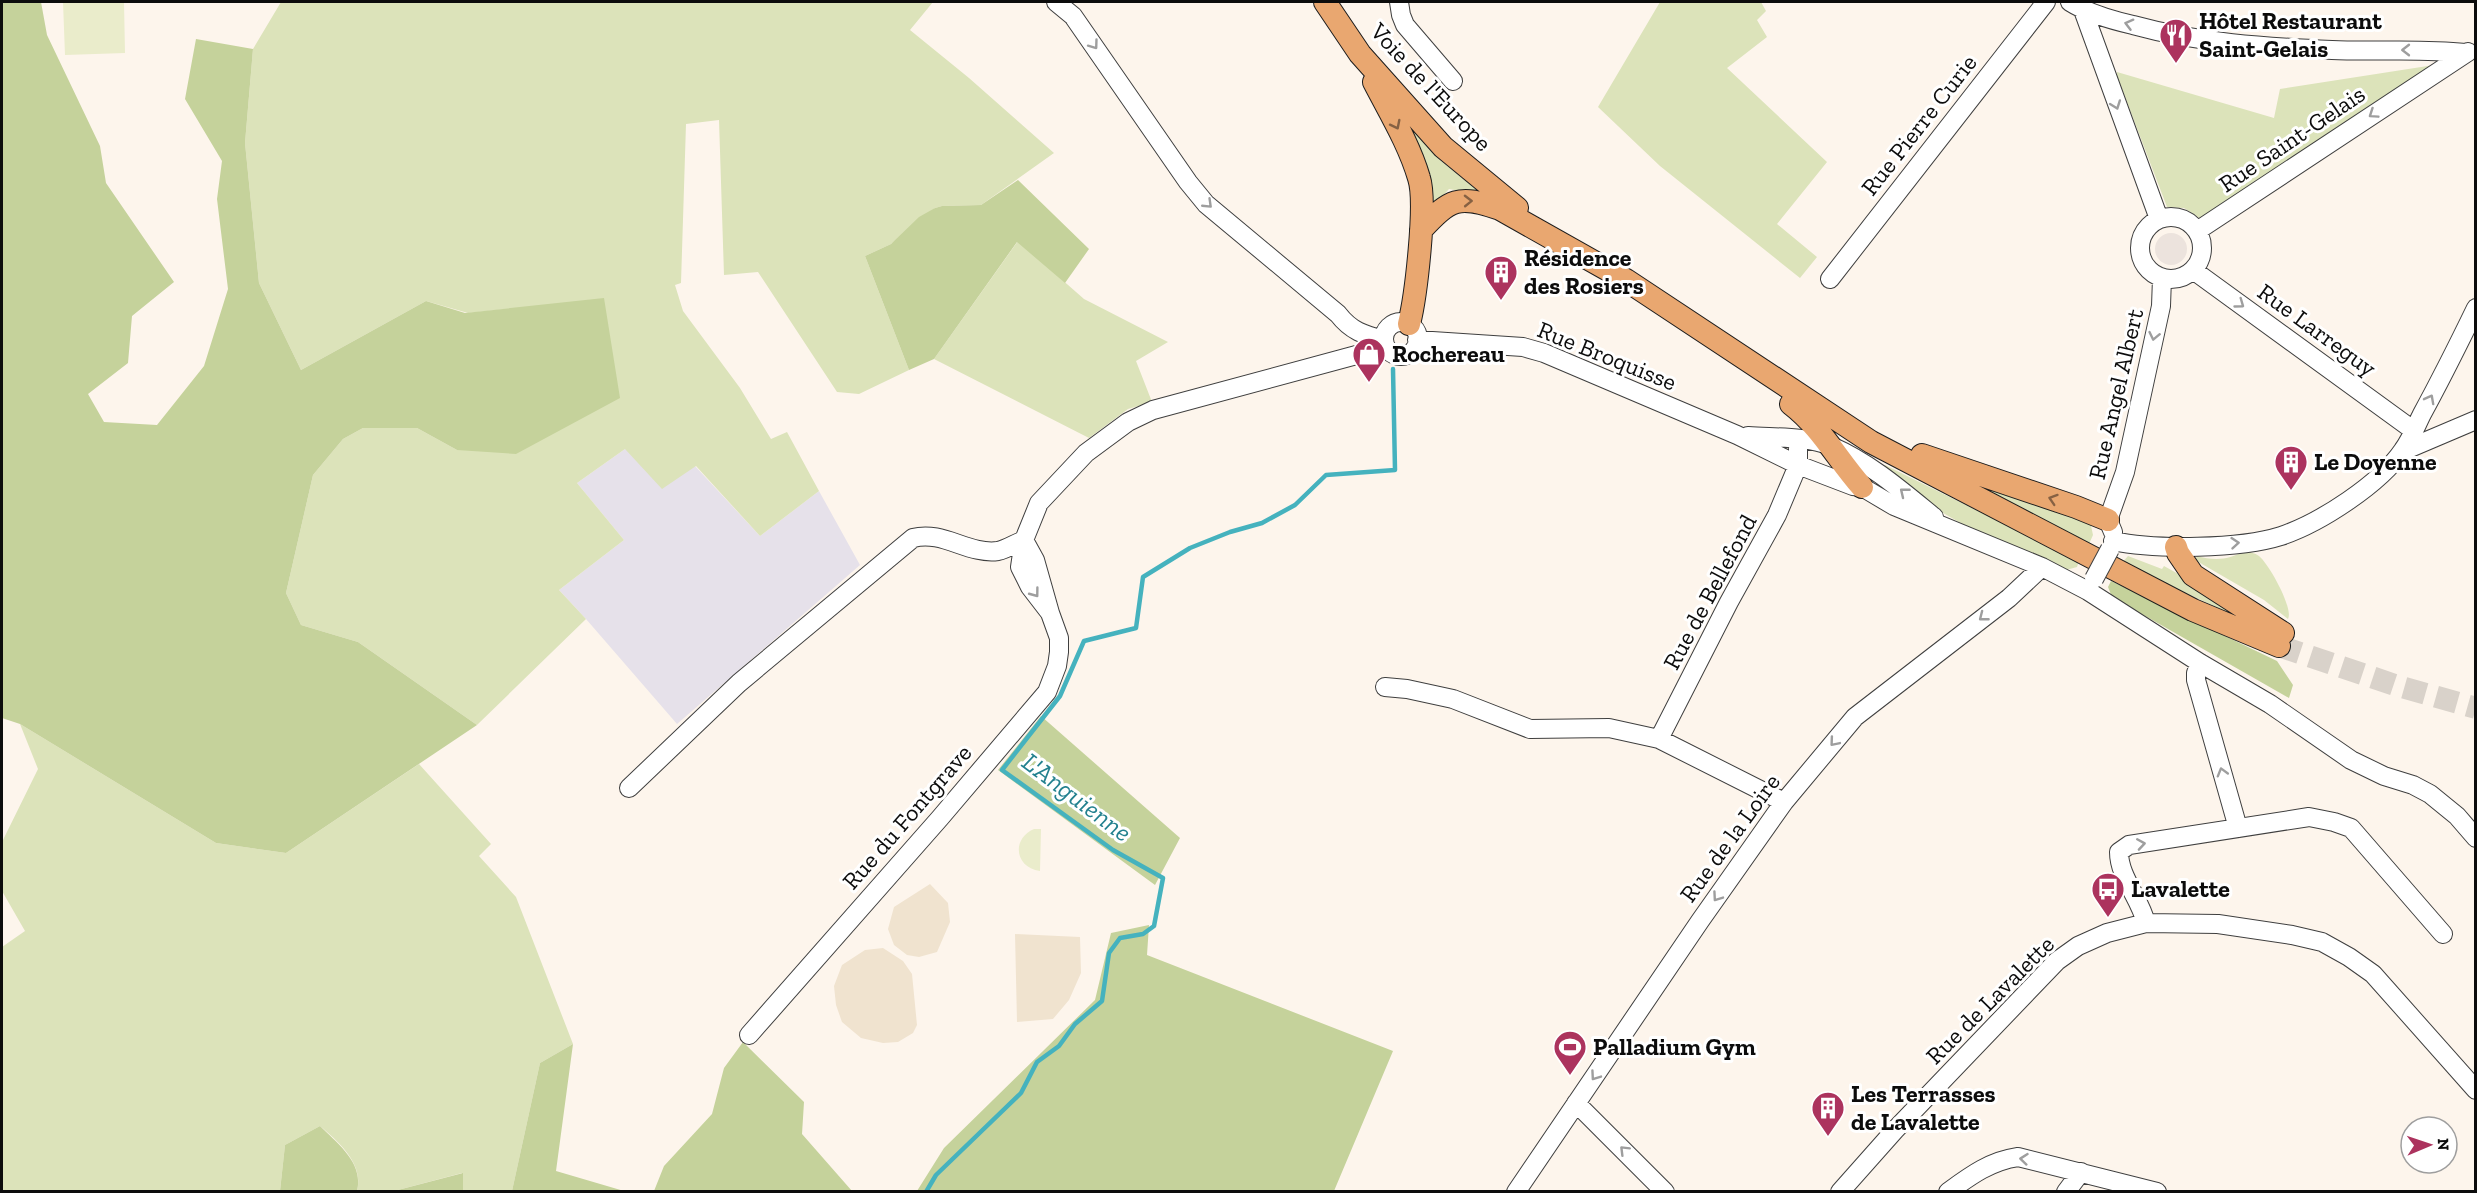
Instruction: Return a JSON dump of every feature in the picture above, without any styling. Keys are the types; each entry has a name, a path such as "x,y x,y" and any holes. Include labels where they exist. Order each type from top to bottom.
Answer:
{"main road":[{"name":"Voie de l'Europe","path":"1325,2 1360,54 1443,147 1509,203 1626,280"},
{"path":"1339,2 1361,37 1440,132 1494,180 1626,280 1870,442 2193,610 2281,639 2193,575 2176,547"},
{"path":"1360,54 1407,146 1420,179 1423,204 1421,230 1397,336"},
{"path":"1421,230 1450,203 1477,200 1500,208 1626,280"},
{"path":"1668,308 1913,452 2076,507 2110,537"},
{"path":"1668,308 1809,418 1862,487"}],"street":[{"path":"1056,2 1077,9 1188,182 1206,204 1343,319 1365,323 1397,336"},
{"path":"1399,2 1405,25 1453,81"},
{"name":"Rue Pierre Curie","path":"1830,279 2046,2"},
{"path":"2076,6 2156,32 2226,43 2332,50 2470,51"},
{"path":"2076,6 2159,219"},
{"name":"Rue Saint-Gelais","path":"2197,231 2470,51"},
{"path":"2174,217 2183,219 2197,231 2202,251 2193,270 2179,278 2162,278 2145,266 2140,246 2142,235 2159,219 2174,217"},
{"name":"Rue Larreguy","path":"2193,270 2414,430"},
{"name":"Rue Angel Albert","path":"2086,585 2110,537 2161,306 2162,278"},
{"path":"2110,537 2138,545 2176,547 2259,541 2297,530 2355,495 2374,481 2403,451 2475,308"},
{"path":"1333,363 1342,349 1347,334 1343,319"},
{"name":"Rue du Fontgrave","path":"749,1035 940,818 1047,692 1057,666 1059,638 1050,613 1023,575 1019,561 1024,540 1039,504 1086,453 1128,422 1153,410 1333,363 1397,336"},
{"name":"Rue Broquisse","path":"1397,336 1523,347 1544,353 1737,435 1798,465 1853,486 1862,487 1894,506 2086,585 2199,663 2270,704 2351,760 2384,776 2414,785 2430,794 2457,816 2475,837"},
{"path":"2403,451 2475,420"},
{"name":"Rue Broquisse","path":"1737,435 1798,439 1830,446 1876,470 1950,529"},
{"path":"1798,439 1798,465"},
{"name":"Rue de Bellefond","path":"1659,739 1728,602 1777,515 1798,465"},
{"path":"629,788 739,683 914,538 936,537 981,551 999,551 1024,540"},
{"name":"Rue Broquisse","path":"2005,553 2027,578"},
{"name":"Rue de la Loire","path":"1516,1191 1784,802 1855,717 2009,598 2027,578 2042,567"},
{"path":"2027,578 2086,585"},
{"path":"2199,663 2196,680 2238,828"},
{"path":"1385,687 1407,688 1454,699 1530,729 1609,728 1659,739 1784,802"},
{"path":"2146,923 2119,863 2119,852 2129,845 2309,818 2334,822 2350,828 2443,934"},
{"name":"Rue de Lavalette","path":"1840,1191 1895,1130 2057,961 2078,946 2108,933 2146,923 2218,924 2322,942 2373,974 2475,1090"},
{"path":"1576,1103 1665,1191"},
{"path":"1948,1191 1988,1166 2006,1159 2029,1159 2157,1191"},
{"path":"2066,1191 2081,1172"}],"shaded area":[{"path":"2171,233 2182,238 2187,249 2182,260 2171,265 2160,260 2155,249 2160,238"},
{"path":"625,449 695,466 760,536 819,491 860,565 677,724 559,590 624,540 577,483"},
{"path":"930,884 948,903 950,922 937,952 919,957 907,955 894,945 888,929 894,907"},
{"path":"1015,934 1080,937 1081,973 1069,1000 1053,1019 1017,1022"},
{"path":"883,948 903,961 912,974 917,1025 913,1033 898,1042 883,1043 861,1038 842,1022 836,1005 834,986 842,965 865,950"}],"green space":[{"path":"2,2 41,2 47,35 100,146 106,183 174,282 132,316 128,363 88,394 104,422 157,425 204,366 228,289 217,199 222,161 185,99 196,39 253,49 245,143 259,283 301,370 426,301 465,313 604,298 620,398 516,454 457,450 417,428 363,428 343,439 313,475 286,593 301,625 358,642 477,725 286,853 216,843 20,724 2,718"},
{"path":"63,2 124,2 125,53 65,55"},
{"path":"281,2 933,2 910,30 969,78 1054,153 981,205 935,208 891,244 865,256 909,370 859,394 837,392 758,272 724,275 719,120 686,124 681,283 675,285 683,311 740,388 771,439 787,432 819,491 760,536 696,466 662,489 625,449 577,483 624,540 559,590 586,619 477,725 358,642 301,625 286,593 313,475 343,439 363,428 417,428 457,450 604,299 468,313 426,301 301,370 259,283 245,143 253,49"},
{"path":"1660,2 1761,2 1766,11 1757,20 1767,37 1727,68 1827,162 1777,224 1817,257 1800,278 1660,166 1598,107"},
{"path":"2434,65 2201,219 2184,208 2167,207 2117,76 2117,72 2274,118 2280,89"},
{"path":"1407,122 1441,161 1483,195 1449,189 1432,208"},
{"path":"1018,180 1089,249 1065,283 1017,242 934,359 909,370 865,256 891,244 919,217 935,208 981,205"},
{"path":"1018,241 1084,299 1168,342 1136,361 1152,402 1128,409 1089,438 934,359"},
{"path":"1885,465 2079,561 2077,567 2066,570 1971,529 1924,502 1884,469"},
{"path":"1946,470 2090,521 2093,535 2089,544"},
{"path":"2245,550 2259,556 2269,568 2284,597 2289,614 2288,619 2264,600 2195,560 2197,556 2210,559 2228,558"},
{"path":"2128,556 2162,569 2164,566 2216,595 2252,623 2121,564"},
{"path":"2111,581 2277,661 2293,685 2289,698 2112,597 2108,587"},
{"path":"1041,716 1180,838 1155,885 998,770"},
{"path":"20,724 216,843 286,853 419,764 491,844 479,856 516,897 573,1044 540,1063 512,1191 463,1191 462,1173 394,1191 357,1191 358,1181 354,1163 342,1147 320,1126 285,1145 280,1191 2,1191 2,947 25,931 2,891 2,842 38,769"},
{"path":"1034,829 1041,829 1040,871 1025,865 1019,853 1022,839"},
{"path":"1149,925 1147,955 1393,1051 1334,1191 917,1191 944,1148 1095,1000 1111,933"},
{"path":"743,1042 804,1102 802,1134 852,1191 654,1191 664,1166 712,1114 724,1068"},
{"path":"573,1044 556,1171 624,1191 512,1191 540,1063"},
{"path":"320,1126 353,1163 357,1172 357,1191 280,1191 285,1145"},
{"path":"463,1173 463,1191 394,1191"}],"waterway":[{"name":"L'Anguienne","path":"926,1192 936,1175 1021,1093 1037,1062 1059,1046 1075,1024 1102,1001 1109,953 1120,938 1143,934 1154,926 1163,878 1113,850 1002,770 1060,696 1084,641 1136,628 1143,577 1190,548 1230,532 1262,523 1295,505 1326,475 1395,470 1393,369"}],"tunnel":[{"path":"2279,646 2398,686 2476,708"}],"place":[{"name":"Hôtel Restaurant Saint-Gelais","path":"2176,64"},
{"name":"Résidence des Rosiers","path":"1501,301"},
{"name":"Rochereau","path":"1369,383"},
{"name":"Le Doyenne","path":"2291,491"},
{"name":"Lavalette","path":"2108,918"},
{"name":"Palladium Gym","path":"1570,1076"},
{"name":"Les Terrasses de Lavalette","path":"1828,1137"}]}
